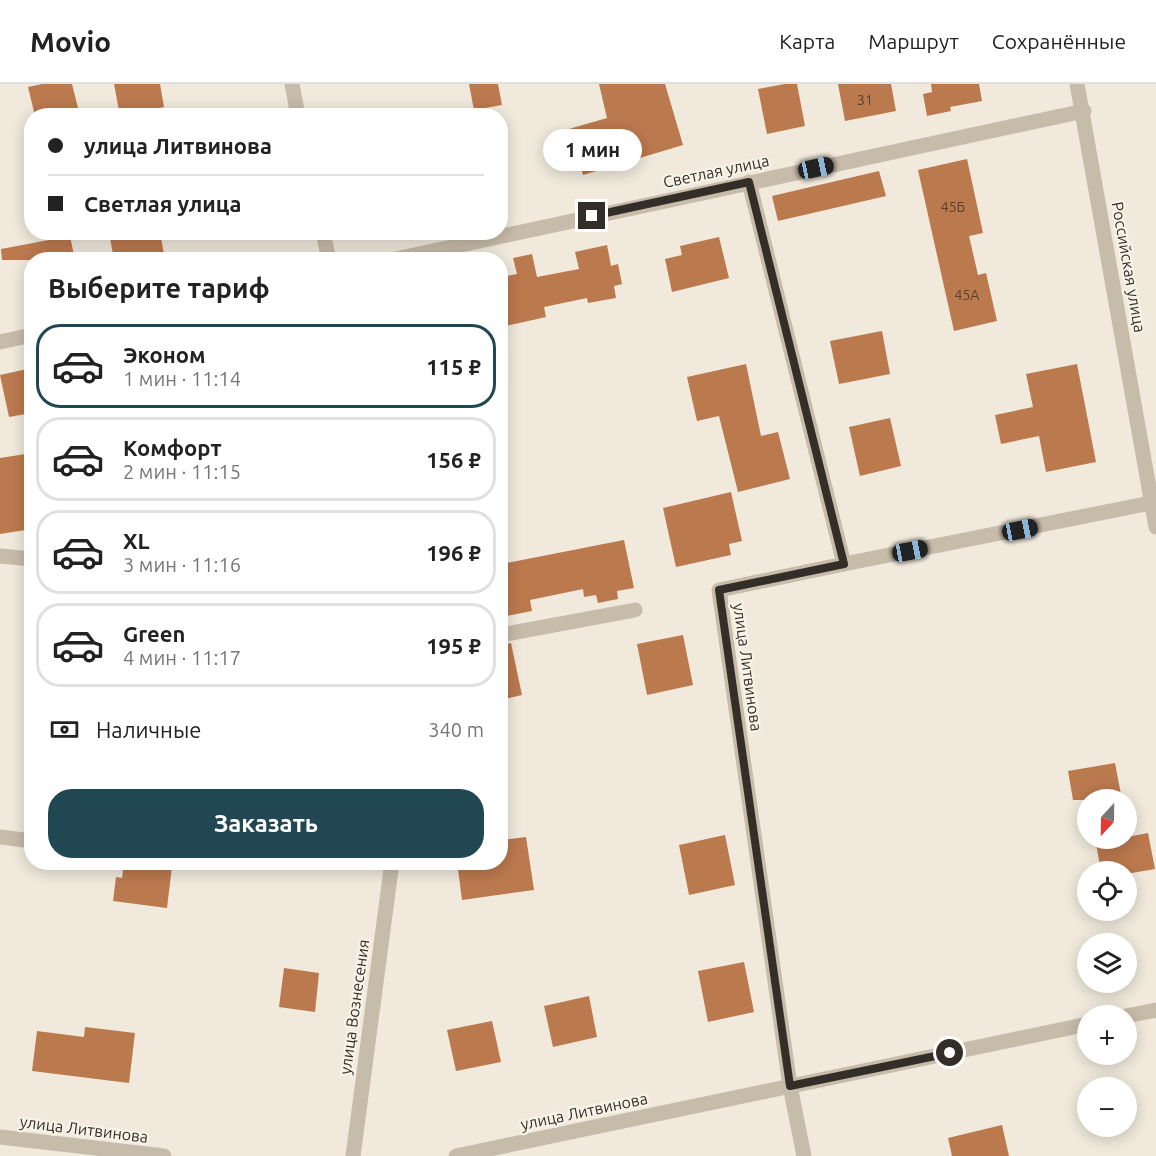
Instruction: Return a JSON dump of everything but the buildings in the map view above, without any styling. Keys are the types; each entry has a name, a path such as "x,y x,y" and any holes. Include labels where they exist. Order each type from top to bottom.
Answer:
{"street":[{"path":"292,84 296,108"},
{"name":"Российская улица","path":"1077,84 1084,111 1154,502 1156,527"},
{"name":"Светлая улица","path":"508,235 1084,111"},
{"path":"749,182 844,564 1154,502"},
{"name":"Светлая улица","path":"428,252 483,240"},
{"path":"0,342 24,337"},
{"path":"0,556 24,558"},
{"name":"улица Литвинова","path":"790,1086 719,590 844,564"},
{"path":"508,634 635,610"},
{"path":"0,837 24,840"},
{"name":"улица Вознесения","path":"353,1156 391,870"},
{"path":"1137,1014 1156,1010"},
{"name":"улица Литвинова","path":"456,1156 1077,1026"},
{"path":"790,1086 804,1156"},
{"name":"улица Литвинова","path":"0,1137 164,1156"}],"route":[{"path":"592,216 749,182 844,564 719,590 790,1086 950,1053"}]}
